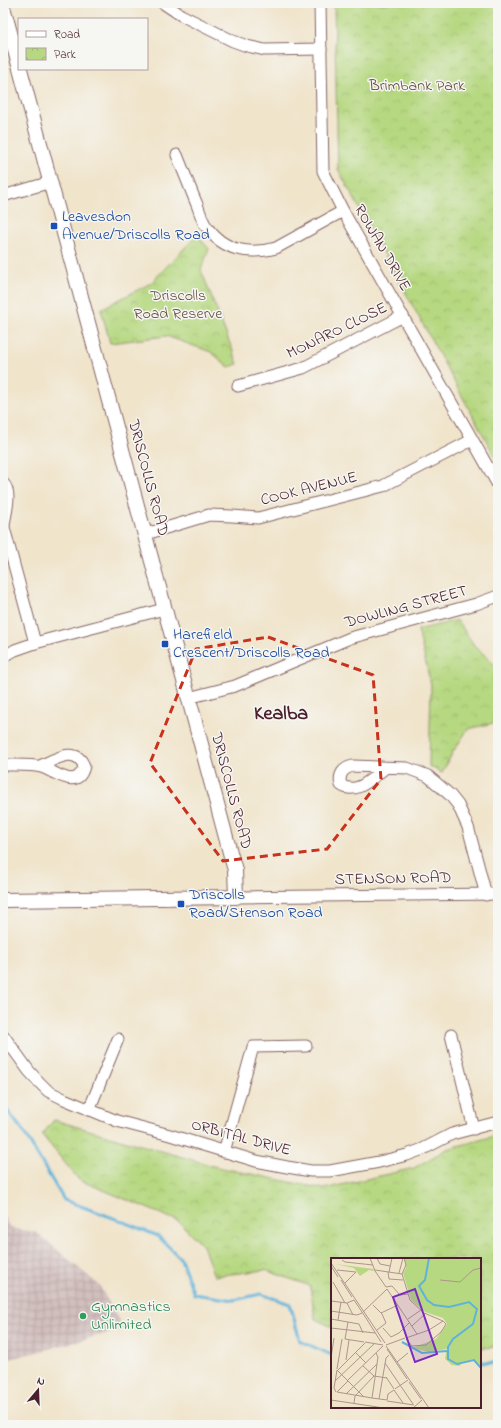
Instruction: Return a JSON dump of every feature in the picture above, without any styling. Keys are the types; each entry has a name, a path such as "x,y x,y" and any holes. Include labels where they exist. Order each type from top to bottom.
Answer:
{"street":[{"path":"163,3 181,15 233,41 247,46 265,50 321,49"},
{"name":"ROWAN DRIVE","path":"320,3 323,171 343,211 498,485"},
{"path":"3,7 18,61"},
{"name":"DRISCOLLS ROAD","path":"20,70 146,534 164,609 233,863 236,882 236,897"},
{"path":"177,155 205,225 222,242 235,249 250,252 276,248 343,211"},
{"path":"3,196 51,182"},
{"name":"MONARO CLOSE","path":"238,386 303,368 403,316"},
{"name":"COOK AVENUE","path":"146,534 209,515 258,518 383,486 472,440"},
{"path":"3,483 8,492 3,525 35,642"},
{"name":"DOWLING STREET","path":"188,698 235,686 350,638 476,604 498,596"},
{"path":"3,657 15,650 35,642 164,609"},
{"path":"3,765 40,766"},
{"path":"386,768 407,768 428,776 450,795 458,805 468,827 486,895"},
{"name":"STENSON ROAD","path":"3,900 498,894"},
{"name":"STENSON ROAD","path":"3,909 24,899"},
{"name":"ORBITAL DRIVE","path":"3,1035 29,1072 48,1091 88,1110 117,1121 170,1135 224,1152 256,1161 287,1167 312,1171 330,1171 407,1155 423,1149 452,1134 498,1122"},
{"path":"451,1035 474,1129"},
{"path":"88,1110 118,1039"},
{"path":"224,1152 253,1047 306,1046"}],"highlighted area":[{"path":"268,637 373,675 381,779 327,849 223,861 150,763 196,649"}],"shaded area":[{"path":"3,1215 10,1228 36,1232 99,1285 124,1329 3,1361"}],"green space":[{"name":"Brimbank Park","path":"334,3 498,3 498,462 338,169"},
{"name":"Driscolls Road Reserve","path":"197,235 209,249 201,270 238,364 229,367 211,352 166,336 110,343 101,309 151,283"},
{"path":"457,620 474,645 498,668 498,722 468,729 453,752 442,773 429,766 431,685 418,630"},
{"path":"54,1120 217,1167 324,1189 414,1168 447,1149 498,1135 498,1347 481,1348 481,1258 331,1258 331,1327 315,1319 310,1286 265,1270 214,1276 203,1246 178,1221 79,1180 42,1135"}],"waterway":[{"path":"3,1105 23,1131 64,1200 158,1236 181,1259 194,1294 234,1300 261,1294 290,1304 300,1341 331,1355"},
{"path":"481,1362 498,1363"}],"place":[{"name":"Leavesdon Avenue/Driscolls Road","path":"54,226"},
{"name":"Harefield Crescent/Driscolls Road","path":"165,644"},
{"name":"Driscolls Road/Stenson Road","path":"181,904"},
{"name":"Gymnastics Unlimited","path":"83,1316"}],"district":[{"name":"Kealba","path":"281,714"}]}
